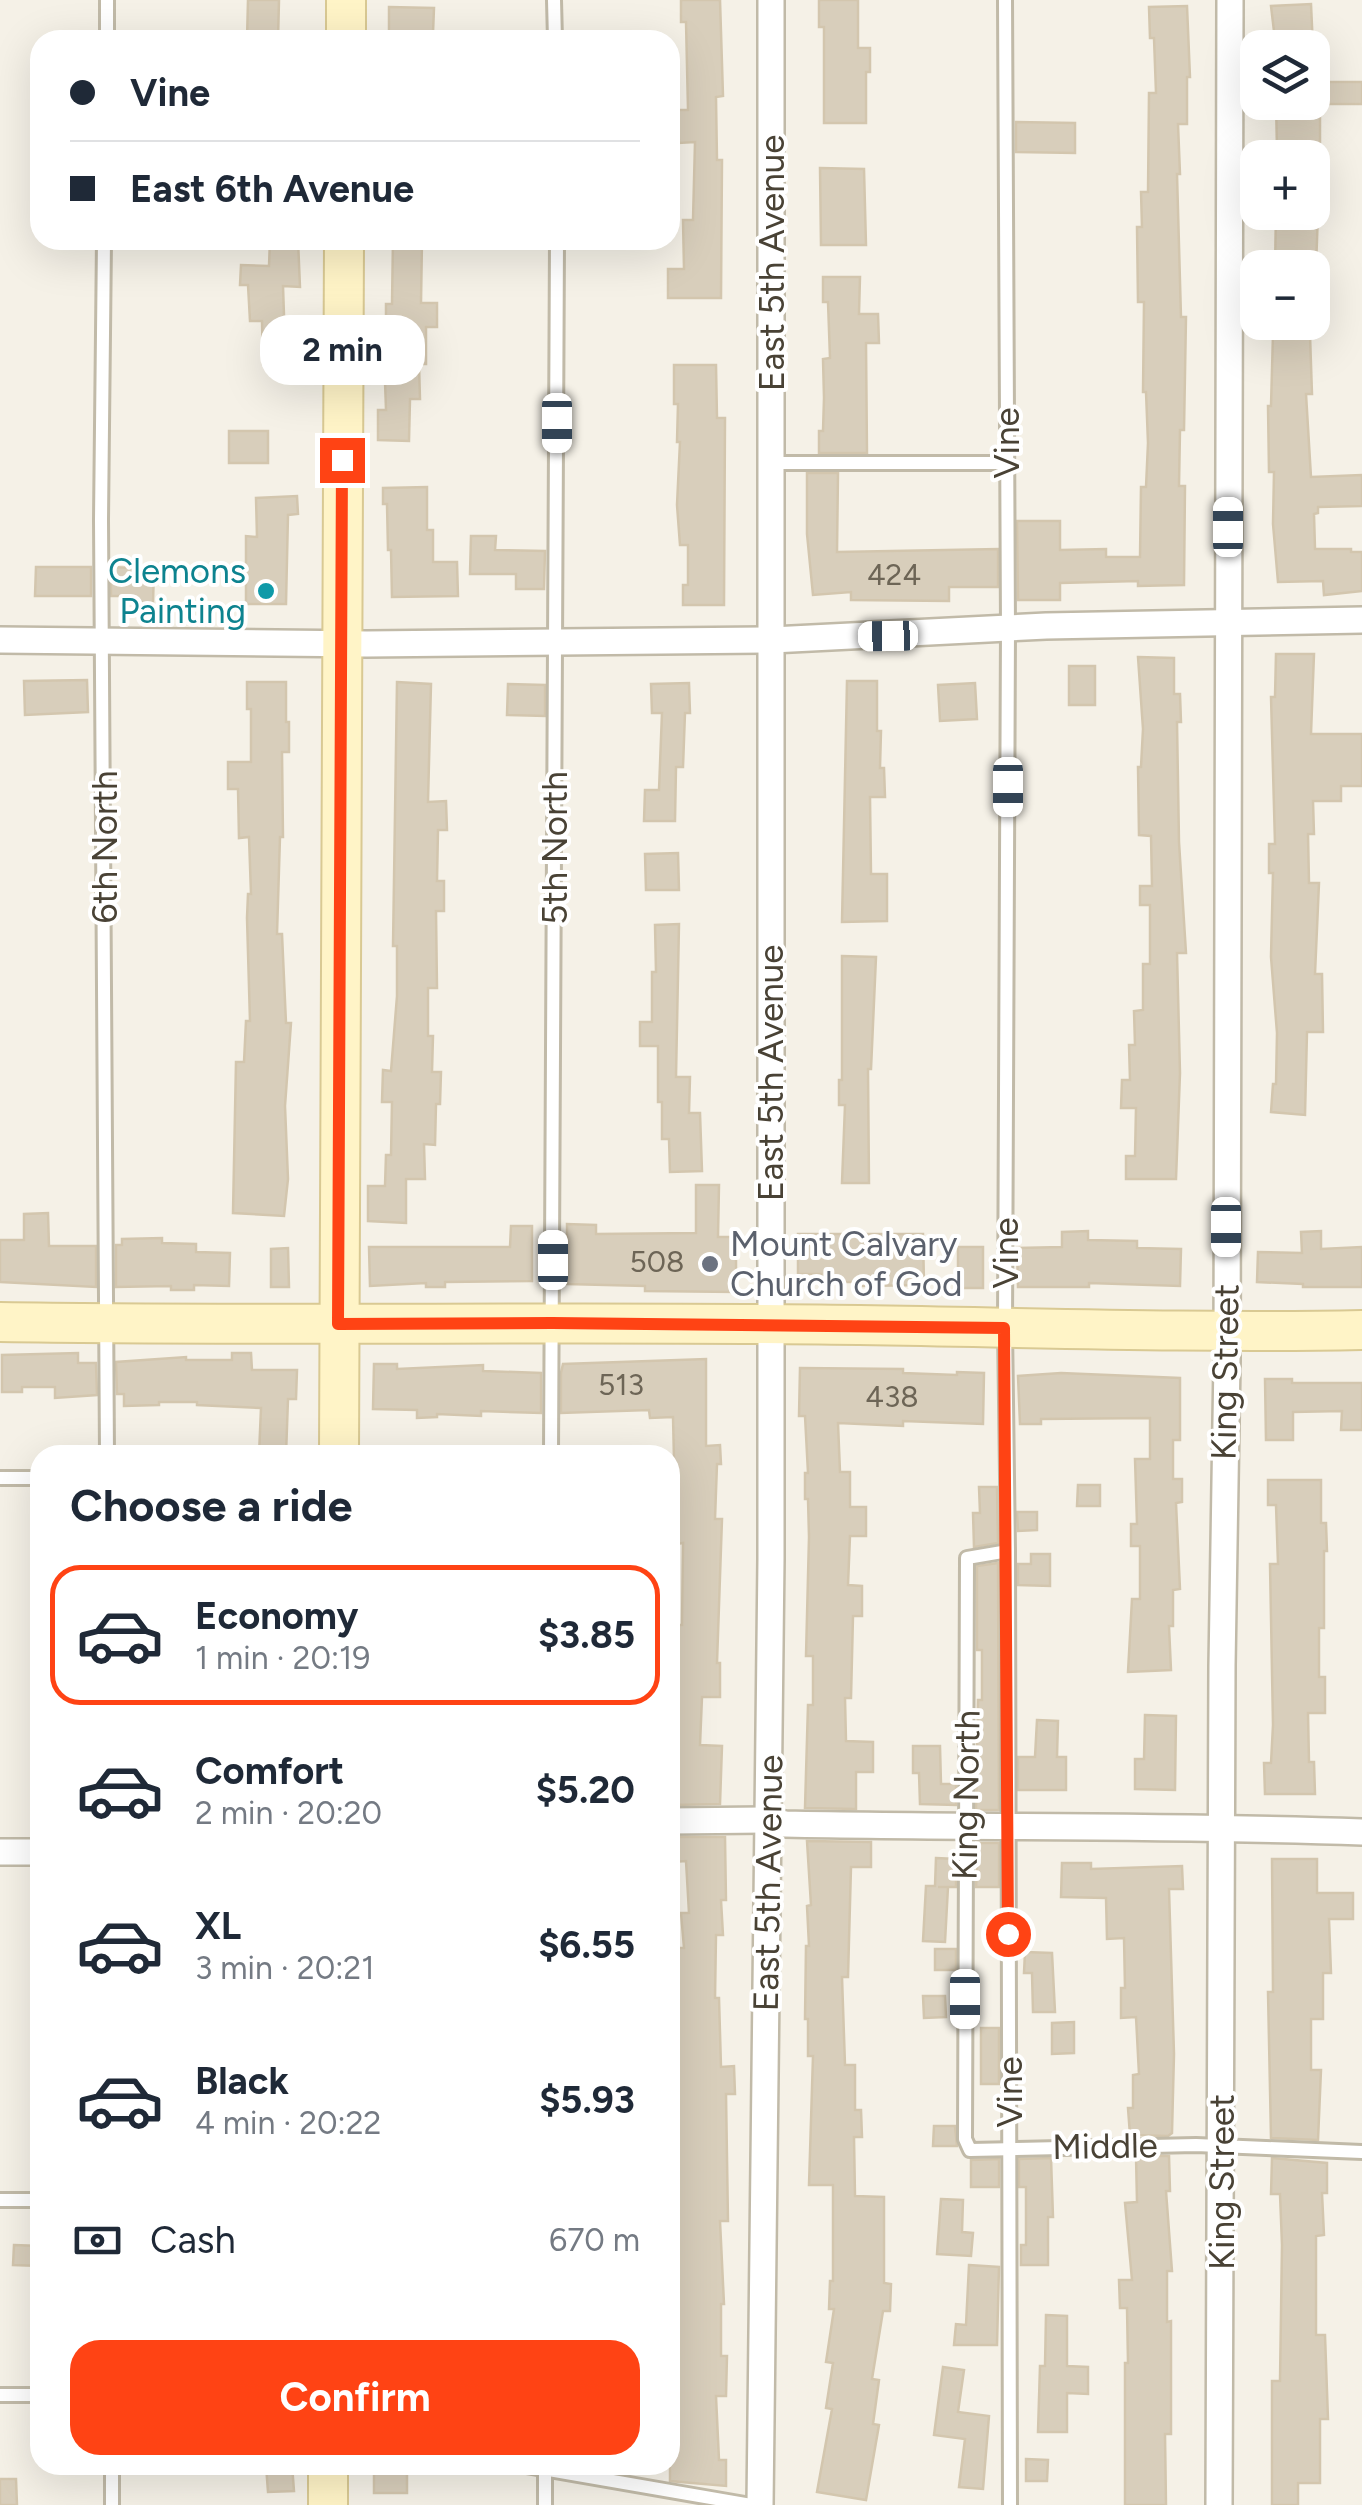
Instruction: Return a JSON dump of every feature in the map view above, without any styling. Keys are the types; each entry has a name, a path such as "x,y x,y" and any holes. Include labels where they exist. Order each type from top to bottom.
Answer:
{"street":[{"path":"346,0 346,30"},
{"name":"East 5th Avenue","path":"760,2505 768,1820 771,0"},
{"name":"King Street","path":"1219,2505 1230,0"},
{"path":"339,1445 344,250"},
{"path":"0,640 772,640 1362,620"},
{"path":"0,1322 1362,1330"},
{"path":"680,1821 768,1820 785,1824 967,1828 1222,1826 1362,1832"},
{"path":"0,1852 30,1852"},
{"path":"328,2475 328,2505"}],"lane":[{"path":"106,30 107,0"},
{"path":"554,0 555,30"},
{"name":"Vine","path":"1005,0 1008,629 1004,1328 1010,2505"},
{"name":"6th North","path":"104,250 101,520 107,1445"},
{"name":"5th North","path":"551,1445 557,250"},
{"path":"773,463 1007,462"},
{"path":"0,1478 30,1478"},
{"name":"King North","path":"970,2150 966,2139 967,1558 1008,1551"},
{"name":"Middle","path":"970,2150 1222,2146 1362,2152"},
{"path":"0,2200 30,2200"},
{"path":"0,2394 30,2396"},
{"path":"112,2475 112,2505"},
{"path":"545,2475 545,2505"},
{"path":"588,2475 751,2505"}],"building":[{"path":"248,0 279,0 278,30 247,30"},
{"path":"681,0 720,0 723,96 716,97 717,160 722,160 721,298 668,298 668,269 684,269 683,220 693,220 695,142 680,143 680,110 688,110 686,22 681,22"},
{"path":"819,0 858,0 858,48 870,48 866,123 824,123 824,27 819,27"},
{"path":"1311,4 1312,30 1274,30 1271,6"},
{"path":"1187,6 1190,77 1187,124 1178,124 1177,174 1181,317 1186,317 1179,486 1185,486 1184,585 1138,586 1138,581 1060,583 1060,600 1018,600 1017,521 1060,521 1060,550 1106,549 1106,557 1140,557 1141,487 1146,487 1148,443 1143,392 1144,302 1138,302 1137,227 1142,227 1141,192 1148,192 1149,93 1156,93 1149,7"},
{"path":"389,7 434,8 433,30 389,30"},
{"path":"1330,82 1362,82 1362,104 1330,104"},
{"path":"1276,120 1320,120 1320,140 1277,140"},
{"path":"1016,122 1075,123 1075,153 1016,152"},
{"path":"820,168 864,169 866,245 821,245"},
{"path":"1276,230 1317,230 1317,250 1275,250"},
{"path":"270,250 298,250 300,287 283,286 285,345 298,345 299,364 263,364 262,321 250,321 248,285 240,285 241,265 269,266"},
{"path":"393,250 422,250 421,303 437,303 437,327 426,327 426,364 419,364 420,399 410,399 409,441 378,440 378,410 386,410 385,381 390,381 386,304 392,304"},
{"path":"823,277 860,277 859,314 878,314 879,343 866,343 867,453 819,453 819,431 823,431 823,359 830,358"},
{"path":"1273,340 1310,340 1312,394 1306,394 1311,477 1362,475 1362,506 1318,507 1314,514 1315,549 1362,552 1362,591 1324,595 1323,581 1278,582 1274,472 1269,472"},
{"path":"674,365 716,365 717,418 725,418 724,605 683,605 683,585 688,585 688,545 680,545 680,442 678,404 674,404"},
{"path":"229,431 268,431 268,463 229,463"},
{"path":"807,473 838,473 837,552 998,549 998,587 949,587 949,601 851,600 851,592 813,595"},
{"path":"427,487 427,530 433,530 433,562 457,562 458,596 392,597 383,488"},
{"path":"297,496 298,514 288,515 286,604 246,604 246,536 257,537 256,498"},
{"path":"471,536 496,536 495,550 545,551 544,589 516,589 516,574 470,574"},
{"path":"36,567 91,567 91,596 35,596"},
{"path":"111,567 154,569 153,603 121,602 121,596 111,596"},
{"path":"1276,654 1314,654 1311,734 1362,734 1362,786 1341,786 1341,801 1313,801 1314,834 1308,834 1309,883 1319,883 1315,974 1322,974 1323,1032 1307,1032 1305,1115 1271,1112 1277,1033 1271,957 1273,873 1269,873 1269,844 1275,844 1271,697 1275,697"},
{"path":"1138,657 1174,658 1174,694 1180,694 1179,842 1186,953 1177,953 1180,1073 1176,1179 1126,1179 1126,1156 1135,1156 1136,1108 1121,1108 1122,1080 1130,1080 1129,1045 1135,1045 1134,1011 1143,1010 1143,964 1150,964 1150,905 1140,905 1140,886 1152,886 1151,836 1139,835 1138,767 1143,729"},
{"path":"1069,666 1095,666 1095,705 1069,705"},
{"path":"87,680 88,712 25,715 24,681"},
{"path":"847,681 877,681 877,731 881,731 880,768 884,768 885,797 870,797 871,874 887,874 887,921 842,922"},
{"path":"247,682 286,682 289,722 289,752 282,752 283,837 277,934 282,934 286,1023 291,1023 284,1216 233,1213 236,1062 244,1062 246,1021 250,1021 247,918 251,894 249,837 239,838 238,789 228,789 228,762 251,762"},
{"path":"397,682 431,684 428,802 446,801 447,830 438,830 437,881 444,881 444,911 436,911 437,988 428,988 428,1036 433,1036 432,1072 441,1072 440,1104 436,1104 435,1145 424,1144 425,1179 406,1179 406,1223 368,1221 368,1186 385,1186 386,1155 391,1155 392,1102 382,1102 383,1070 391,1071 397,996 397,946 393,946"},
{"path":"689,683 690,713 685,713 683,767 676,767 675,821 644,821 645,790 659,790 662,713 652,713 651,684"},
{"path":"975,683 977,719 940,721 938,685"},
{"path":"508,684 545,685 545,716 507,715"},
{"path":"678,853 679,890 646,890 645,854"},
{"path":"679,924 676,1077 690,1077 689,1113 700,1113 702,1171 670,1172 669,1139 662,1139 662,1102 658,1102 658,1046 640,1046 640,1022 652,1022 655,925"},
{"path":"842,956 876,957 868,1069 869,1183 842,1183"},
{"path":"696,1185 719,1185 718,1237 736,1237 736,1292 645,1291 645,1286 567,1284 567,1224 596,1225 596,1234 696,1233"},
{"path":"48,1213 49,1246 96,1246 96,1287 0,1282 0,1240 24,1240 24,1214"},
{"path":"511,1226 532,1226 532,1281 445,1282 445,1287 426,1287 426,1283 370,1286 369,1247 510,1247"},
{"path":"1088,1231 1088,1240 1137,1241 1137,1248 1181,1249 1180,1286 1089,1283 1089,1287 1018,1287 1017,1248 1062,1247 1062,1232"},
{"path":"1321,1231 1321,1249 1362,1247 1362,1287 1257,1282 1258,1252 1302,1253 1301,1232"},
{"path":"798,1234 923,1234 924,1285 863,1286 863,1282 821,1282 821,1274 798,1274"},
{"path":"162,1238 162,1243 196,1244 196,1252 230,1253 229,1286 194,1285 194,1290 171,1290 171,1286 116,1287 116,1245 122,1245 122,1239"},
{"path":"958,1247 983,1247 983,1288 958,1288"},
{"path":"288,1248 289,1287 271,1287 271,1249"},
{"path":"78,1353 78,1363 96,1363 97,1395 55,1398 55,1387 22,1387 22,1392 2,1392 2,1355"},
{"path":"232,1353 251,1353 252,1370 297,1370 296,1399 288,1399 286,1445 259,1445 261,1408 197,1402 124,1406 124,1394 117,1394 116,1362 186,1357 232,1360"},
{"path":"706,1359 706,1446 720,1445 721,1464 717,1464 715,1519 722,1519 717,1663 720,1697 702,1697 700,1745 722,1746 720,1804 680,1805 683,1543 680,1543 680,1445 674,1445 673,1417 650,1418 649,1410 561,1413 563,1364"},
{"path":"374,1364 397,1364 397,1369 483,1365 483,1371 541,1373 541,1413 481,1411 481,1416 437,1414 417,1418 417,1410 373,1409"},
{"path":"800,1368 984,1373 983,1424 838,1423 840,1472 850,1472 850,1507 866,1507 866,1536 850,1536 848,1585 862,1586 862,1616 853,1616 851,1698 845,1698 846,1741 873,1742 873,1772 856,1772 856,1809 805,1808 813,1656 806,1656 808,1473 805,1416 799,1416"},
{"path":"1061,1373 1180,1378 1180,1440 1173,1440 1173,1479 1182,1479 1182,1502 1176,1503 1180,1589 1173,1590 1173,1626 1169,1626 1171,1670 1128,1672 1132,1599 1140,1599 1140,1546 1131,1546 1131,1524 1137,1524 1135,1459 1150,1459 1150,1418 1041,1419 1041,1424 1020,1424 1018,1376"},
{"path":"1265,1379 1362,1383 1362,1430 1341,1430 1342,1411 1293,1412 1293,1440 1266,1440"},
{"path":"1268,1480 1321,1480 1321,1523 1326,1523 1327,1551 1324,1628 1319,1628 1319,1677 1325,1677 1325,1713 1308,1713 1309,1762 1314,1762 1315,1794 1265,1794 1264,1763 1271,1763 1273,1725 1270,1564 1278,1564 1276,1505 1268,1505"},
{"path":"1078,1485 1100,1485 1100,1506 1077,1506"},
{"path":"979,1487 997,1487 998,1543 974,1547 973,1513 980,1513"},
{"path":"1017,1512 1037,1512 1037,1530 1018,1531"},
{"path":"1031,1554 1050,1554 1050,1586 1018,1585 1018,1564 1031,1564"},
{"path":"998,1563 999,1810 976,1810 978,1700 982,1700 982,1650 977,1650 977,1566"},
{"path":"1145,1715 1176,1716 1175,1790 1135,1789 1135,1759 1144,1759"},
{"path":"1037,1720 1058,1721 1057,1757 1066,1757 1066,1790 1018,1790 1018,1757 1035,1757"},
{"path":"913,1746 940,1746 941,1784 956,1784 956,1805 920,1804 919,1773 913,1773"},
{"path":"680,1837 725,1837 726,1900 721,1900 723,1935 716,1935 715,1998 719,1998 721,2067 734,2066 735,2094 726,2094 728,2221 720,2221 724,2304 721,2356 727,2356 726,2396 716,2396 719,2460 726,2460 726,2486 670,2481 670,2475 680,2475 680,1948 684,1948 681,1913 689,1913 686,1861 680,1861"},
{"path":"807,1841 871,1842 871,1867 851,1867 848,1977 842,1977 845,2065 855,2065 855,2110 861,2110 862,2137 854,2137 855,2196 884,2197 884,2283 891,2284 890,2311 883,2311 872,2379 879,2380 873,2424 879,2425 866,2500 817,2492 832,2409 826,2408 833,2363 826,2362 834,2309 829,2309 833,2281 833,2185 809,2185 813,2056 808,2056 805,2019 807,1906 811,1905"},
{"path":"978,1843 999,1843 999,1887 976,1887"},
{"path":"936,1858 956,1859 956,1887 948,1887 945,1942 923,1941 926,1886 935,1886"},
{"path":"1272,1859 1317,1859 1317,1893 1353,1893 1353,1919 1329,1919 1331,1973 1323,1973 1323,2019 1311,2019 1311,2070 1321,2070 1318,2140 1271,2138 1268,1992 1273,1992"},
{"path":"1062,1863 1091,1863 1091,1869 1182,1866 1183,1889 1169,1889 1174,2054 1172,2133 1168,2136 1130,2135 1128,2108 1133,2108 1133,2075 1139,2074 1136,2017 1121,2018 1124,1938 1107,1939 1106,1898 1061,1897"},
{"path":"935,1949 956,1949 956,1970 935,1970"},
{"path":"1025,1952 1052,1953 1055,2012 1033,2012 1032,1973 1024,1973"},
{"path":"923,1996 945,1996 946,2017 924,2018"},
{"path":"1074,2022 1074,2053 1052,2054 1052,2023"},
{"path":"981,2028 999,2028 999,2084 981,2084"},
{"path":"934,2126 955,2126 957,2146 933,2146"},
{"path":"1136,2156 1169,2156 1170,2191 1166,2191 1172,2271 1167,2271 1171,2434 1165,2434 1166,2505 1125,2505 1127,2308 1120,2308 1119,2280 1132,2280 1125,2203 1137,2202"},
{"path":"1051,2158 1053,2217 1048,2217 1048,2265 1021,2265 1021,2245 1026,2245 1026,2187 1019,2187 1019,2159"},
{"path":"1272,2158 1327,2163 1327,2193 1322,2193 1324,2235 1316,2236 1316,2335 1325,2335 1328,2419 1320,2419 1320,2483 1298,2483 1298,2505 1272,2505 1272,2381 1280,2381 1282,2245 1280,2194 1271,2194"},
{"path":"999,2159 999,2187 971,2187 971,2160"},
{"path":"941,2199 963,2200 962,2232 973,2233 971,2256 937,2254"},
{"path":"14,2245 30,2246 30,2266 13,2265"},
{"path":"969,2265 999,2267 997,2345 954,2345 956,2324 966,2325"},
{"path":"1046,2315 1067,2316 1067,2366 1088,2367 1088,2394 1067,2393 1067,2432 1038,2432"},
{"path":"943,2367 964,2370 958,2412 989,2416 983,2489 959,2487 965,2439 934,2435"},
{"path":"1026,2459 1048,2460 1047,2481 1026,2481"},
{"path":"267,2475 293,2475 294,2491 268,2492"},
{"path":"374,2475 407,2475 407,2493 374,2493"},
{"path":"0,2479 16,2479 17,2505 0,2505"}],"place":[{"name":"Clemons Painting","path":"266,591"},
{"name":"Mount Calvary Church of God","path":"710,1264"}],"route":[{"path":"342,460 338,1324 1004,1328 1008,1934"}]}
